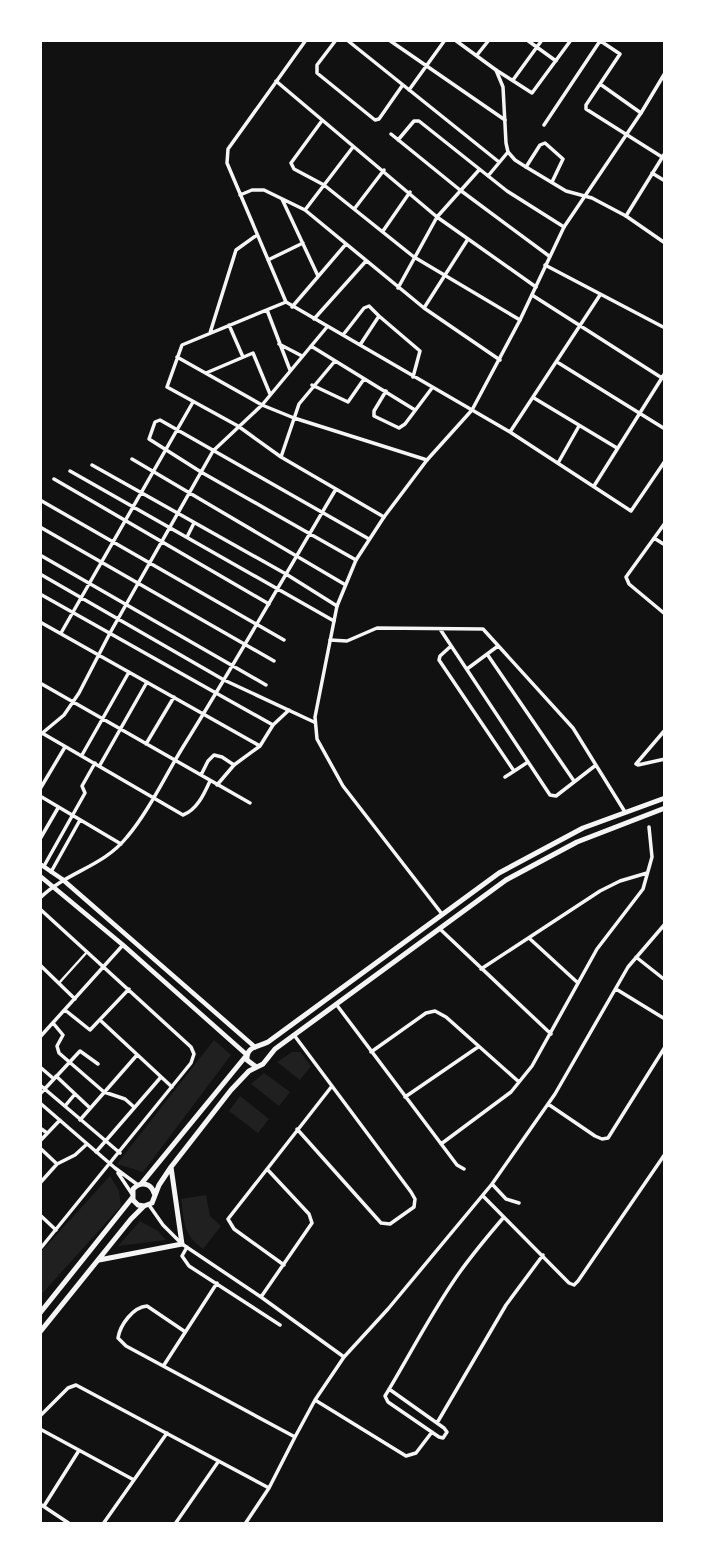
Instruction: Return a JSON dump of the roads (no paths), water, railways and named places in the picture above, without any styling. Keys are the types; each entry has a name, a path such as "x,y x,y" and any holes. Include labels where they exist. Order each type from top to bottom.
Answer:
{"main road":[{"path":"40,1313 140,1184 256,1047 270,1041 499,873 583,828 665,798"},
{"path":"40,1332 131,1219 153,1200 171,1167 246,1074 263,1064 294,1035 493,889 553,853 607,829 665,808"},
{"path":"42,865 62,879 256,1047 264,1051 266,1059"},
{"path":"40,876 123,944 247,1056 250,1064 257,1066"},
{"path":"99,1260 185,1246 171,1167"},
{"path":"140,1184 151,1187 155,1194"},
{"path":"132,1196 136,1204 147,1205"}],"street":[{"path":"306,40 228,149 227,163 286,302 510,432 631,511 665,461"},
{"path":"336,40 317,65 317,73 375,120 379,119 402,86"},
{"path":"347,40 499,162"},
{"path":"389,40 505,120"},
{"path":"409,90 445,40"},
{"path":"477,55 489,40"},
{"path":"527,40 556,61"},
{"path":"513,80 542,40"},
{"path":"458,41 532,93 571,40"},
{"path":"544,125 599,41 620,54 586,109 664,155 626,216"},
{"path":"496,70 503,87 508,152 515,160 571,194 584,196 626,216 665,243"},
{"path":"442,914 343,786 323,753 314,722 337,606 356,560 384,517 427,460 472,410 500,360 564,227 665,73"},
{"path":"276,81 437,217 536,287"},
{"path":"600,84 641,113"},
{"path":"658,85 665,89"},
{"path":"398,140 416,120 488,177 564,227"},
{"path":"322,122 291,163 294,169 324,185 414,257 520,320"},
{"path":"391,134 460,190 549,256"},
{"path":"526,167 540,145 545,143 563,159 552,182"},
{"path":"305,210 353,147"},
{"path":"488,177 508,152"},
{"path":"355,208 384,170"},
{"path":"398,288 437,217 479,170"},
{"path":"652,173 665,181"},
{"path":"240,196 257,190 282,198 305,210 398,288 500,360"},
{"path":"383,231 410,192"},
{"path":"282,198 318,276"},
{"path":"210,332 233,256 241,244 257,235"},
{"path":"424,308 468,239"},
{"path":"268,260 303,243"},
{"path":"292,307 346,244"},
{"path":"313,319 366,261"},
{"path":"545,265 665,328"},
{"path":"532,295 663,375 594,486"},
{"path":"510,432 600,295"},
{"path":"286,302 182,345 167,385 170,390 239,426 281,457 384,517"},
{"path":"343,335 366,307 420,351 413,377"},
{"path":"267,310 290,370"},
{"path":"360,345 379,316"},
{"path":"229,325 243,357"},
{"path":"210,781 201,798 183,815 41,734 58,721 74,702 213,451 262,405 327,327"},
{"path":"279,344 302,356"},
{"path":"311,346 415,410"},
{"path":"206,373 251,353 256,355 270,394"},
{"path":"177,357 262,405 294,418 427,460"},
{"path":"281,457 299,404 312,385 335,361"},
{"path":"557,362 665,429"},
{"path":"312,385 348,402 364,379"},
{"path":"386,391 373,413 377,419 401,427 432,388"},
{"path":"534,398 617,448"},
{"path":"61,634 192,402"},
{"path":"356,560 166,450 148,437 158,420 369,539"},
{"path":"558,463 579,426"},
{"path":"132,459 345,584"},
{"path":"92,465 337,606"},
{"path":"70,471 334,621"},
{"path":"54,479 269,604"},
{"path":"40,898 62,879 100,862 121,844 135,827 336,489"},
{"path":"40,500 284,640"},
{"path":"187,537 194,523"},
{"path":"665,523 628,574 627,581 665,614"},
{"path":"40,527 274,661"},
{"path":"654,538 665,545"},
{"path":"40,555 266,685"},
{"path":"40,574 224,680 314,722"},
{"path":"40,594 272,725"},
{"path":"40,622 260,746"},
{"path":"330,640 347,640 377,628 479,628 571,725 625,812"},
{"path":"439,628 553,797 596,765"},
{"path":"451,646 439,660 514,771"},
{"path":"467,669 498,646"},
{"path":"487,654 574,781"},
{"path":"82,756 129,672"},
{"path":"42,865 85,793 82,786 120,729 147,681"},
{"path":"40,692 42,684 250,803"},
{"path":"146,744 174,696"},
{"path":"218,785 234,765 260,746 272,725 289,710"},
{"path":"665,730 636,764 665,759"},
{"path":"40,789 65,747"},
{"path":"200,775 215,755 234,765"},
{"path":"505,777 528,762"},
{"path":"40,796 121,844"},
{"path":"40,839 59,807"},
{"path":"51,872 80,820"},
{"path":"441,1144 507,1095 532,1066 606,936 639,895 652,850 649,827"},
{"path":"481,969 610,885 647,873"},
{"path":"40,909 193,1051 191,1063 40,1249"},
{"path":"245,1524 270,1488 315,1399 344,1357 492,1184 548,1104 636,956 665,923"},
{"path":"439,928 551,1034"},
{"path":"529,937 578,982"},
{"path":"40,1037 123,944"},
{"path":"59,983 87,952"},
{"path":"636,956 665,979"},
{"path":"40,965 75,999"},
{"path":"40,974 45,969"},
{"path":"65,1010 88,1030 129,989"},
{"path":"616,989 665,1019"},
{"path":"336,1004 457,1165 464,1169"},
{"path":"371,1052 430,1011 440,1012 519,1082"},
{"path":"100,1020 172,1087"},
{"path":"53,1023 63,1035 57,1046 58,1051 104,1093 121,1098 134,1107"},
{"path":"294,1035 409,1189 415,1199 414,1207 387,1225 378,1220 297,1129"},
{"path":"405,1097 478,1047"},
{"path":"548,1104 595,1136 608,1138 665,1047"},
{"path":"40,1094 82,1051 98,1064"},
{"path":"80,1120 137,1055"},
{"path":"40,1068 90,1108"},
{"path":"96,1152 161,1077"},
{"path":"40,1085 120,1153"},
{"path":"284,1265 231,1226 228,1219 332,1086"},
{"path":"65,1107 75,1094"},
{"path":"40,1103 115,1168 140,1184"},
{"path":"40,1141 60,1120"},
{"path":"40,1128 47,1133"},
{"path":"40,1183 57,1164 75,1155 87,1144"},
{"path":"40,1148 57,1164"},
{"path":"483,1196 569,1283 576,1283 665,1154"},
{"path":"115,1168 132,1196"},
{"path":"261,1297 311,1226 312,1219 267,1169"},
{"path":"492,1184 506,1199 519,1203"},
{"path":"147,1205 185,1246 344,1357"},
{"path":"40,1215 56,1230"},
{"path":"389,1389 437,1423 447,1432 446,1436 441,1438 388,1402 385,1396 389,1389 453,1282 504,1217"},
{"path":"185,1246 182,1254 186,1262 280,1325"},
{"path":"437,1423 506,1305 543,1255"},
{"path":"164,1365 217,1283"},
{"path":"184,1331 147,1306 142,1306 120,1329 118,1335 121,1342 295,1437"},
{"path":"40,1416 68,1388 76,1385 270,1488"},
{"path":"315,1399 406,1456 416,1453 432,1432"},
{"path":"40,1429 134,1480"},
{"path":"103,1524 167,1433"},
{"path":"70,1524 42,1505 79,1451"},
{"path":"175,1524 218,1462"}]}
